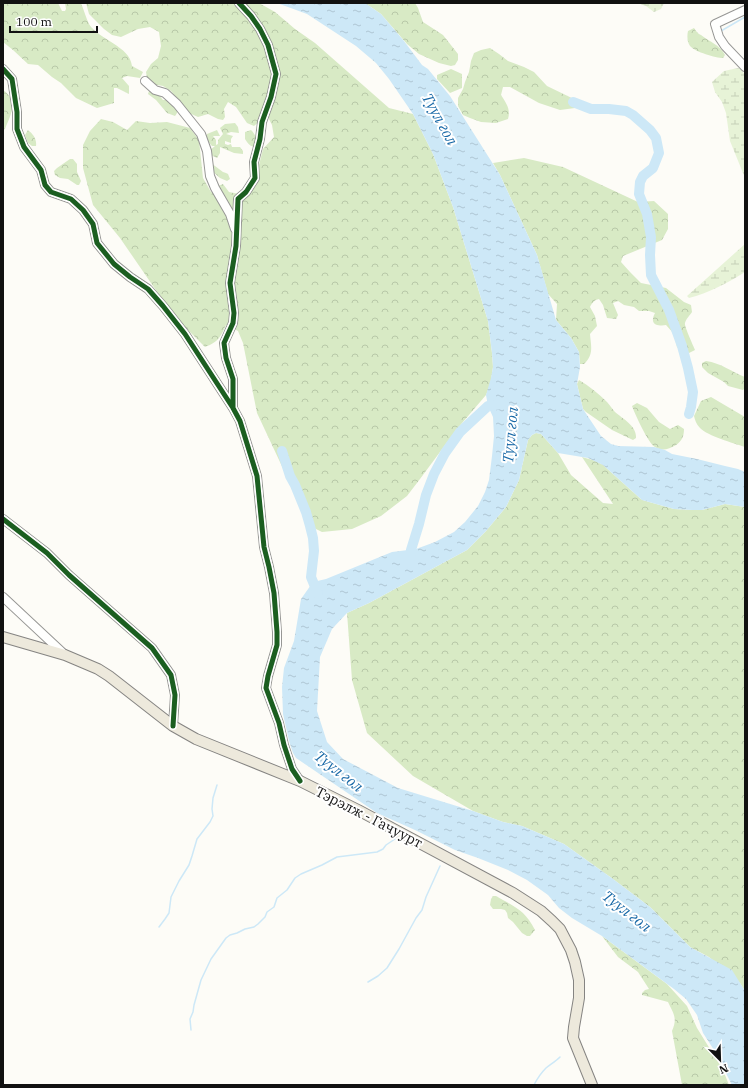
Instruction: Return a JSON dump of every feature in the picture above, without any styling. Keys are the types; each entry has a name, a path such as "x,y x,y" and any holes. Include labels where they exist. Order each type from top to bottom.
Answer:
{"main road":[{"name":"Тэрэлж - Гачуурт","path":"3,637 65,655 98,669 173,726 196,739 300,781 358,810 513,893 541,911 560,929 565,937 575,962 579,980 579,998 573,1038 592,1085"}],"street":[{"path":"233,408 233,379 226,358 224,343 233,323 234,313 230,283 236,246 238,200 246,192 255,178 254,162 262,122 271,97 276,74 268,45 260,28 239,3"},
{"path":"745,10 715,24 719,36 725,46 745,67"},
{"path":"3,69 12,79 17,129 24,148 41,170 44,185 51,192 71,199 83,210 93,224 97,243 114,264 148,289 163,306 185,334 240,421 257,476 264,547 274,593 277,632 276,645 266,688 279,723 292,769 300,781"},
{"path":"145,81 155,90 165,93 177,104 201,134 207,151 210,176 230,214 236,233"},
{"path":"3,519 47,553 69,575 152,648 171,675 175,695 173,726"},
{"path":"3,597 65,655"}],"green space":[{"path":"6,3 58,3 62,11 65,11 65,3 81,3 89,24 94,30 126,53 132,66 143,72 140,78 127,76 122,78 129,86 129,94 114,88 114,103 97,108 76,98 61,83 38,65 28,64 3,42 3,5"},
{"path":"86,3 259,3 275,12 315,43 389,108 413,114 433,154 453,207 488,321 493,367 490,386 486,395 457,429 407,496 381,516 352,529 322,532 310,526 257,413 243,343 238,331 226,325 218,339 205,347 173,315 120,238 93,205 83,168 83,145 90,131 101,119 113,122 127,130 136,121 150,123 167,122 190,128 199,140 203,178 211,192 217,194 218,186 223,184 229,192 244,195 258,169 263,149 274,137 272,125 267,115 254,126 247,123 236,107 228,102 224,109 225,117 223,120 208,114 198,117 189,113 171,91 163,86 152,84 147,78 146,72 151,64 158,58 161,46 159,32 150,27 138,29 121,37 112,35 89,14"},
{"path":"365,3 415,3 423,22 443,35 458,54 458,60 455,65 451,66 439,63 419,54 407,44 381,14"},
{"path":"637,3 664,3 661,9 654,12 646,6"},
{"path":"694,28 699,34 723,52 725,55 723,58 706,54 690,46 688,43 688,31"},
{"path":"490,48 508,61 534,72 547,86 578,101 578,106 575,108 560,110 539,103 510,87 503,87 501,95 508,109 508,119 496,123 481,122 463,115 458,106 458,98 463,89 474,53"},
{"path":"738,68 741,69 745,75 745,178 730,141 726,113 722,102 715,92 712,82 724,71"},
{"path":"451,69 462,74 462,88 450,93 437,79 437,75"},
{"path":"3,90 11,99 12,108 5,129 3,130"},
{"path":"149,91 158,94 163,100 166,100 176,106 178,110 175,116 167,113 156,100 148,94"},
{"path":"235,123 238,127 239,133 231,132 226,134 233,136 231,143 225,141 225,144 231,144 232,147 240,147 243,154 234,153 220,147 220,153 217,158 211,155 209,151 215,146 212,146 205,138 207,134 217,130 220,136 213,136 216,140 216,145 223,134 220,128 225,124"},
{"path":"28,130 32,133 36,141 36,146 32,146 28,143 25,135"},
{"path":"251,130 256,137 258,146 250,146 245,139 245,132"},
{"path":"524,158 563,167 638,202 654,201 668,214 668,229 662,240 623,256 621,262 641,283 666,288 684,302 691,305 692,312 686,320 685,325 695,350 685,355 677,347 674,334 666,325 654,323 653,318 655,313 649,311 639,311 634,307 624,305 618,301 613,303 618,315 616,319 607,318 603,305 599,299 593,302 590,307 595,316 597,326 590,334 591,354 584,364 580,364 579,352 571,338 556,320 557,304 548,294 537,255 493,163"},
{"path":"70,159 73,159 77,164 77,172 81,181 79,185 68,179 60,178 55,175 54,171"},
{"path":"211,163 228,174 230,179 227,181 220,178 210,169"},
{"path":"745,244 745,272 725,284 711,290 689,298 687,296"},
{"path":"706,361 722,366 745,377 745,388 743,390 728,386 708,373 702,367 702,363"},
{"path":"579,380 601,396 615,412 632,426 636,434 636,438 633,440 612,430 583,409 577,384"},
{"path":"711,397 745,417 745,447 709,434 700,428 694,416 701,401"},
{"path":"637,403 647,408 659,422 670,429 678,425 684,429 680,442 666,449 658,449 655,447 642,428 632,406"},
{"path":"536,433 541,434 558,453 571,475 603,503 613,504 582,457 596,461 603,465 642,500 674,509 702,510 725,504 745,507 745,991 740,983 709,957 690,947 650,907 564,844 522,826 503,822 473,811 413,776 367,733 352,680 347,613 369,603 467,550 486,531 506,507 519,480 528,440"},
{"path":"493,896 496,896 509,903 523,913 535,930 530,936 522,933 508,918 505,910 493,909 490,905"},
{"path":"602,936 667,984 687,1006 697,1028 723,1070 729,1085 682,1085 672,1031 675,1019 668,1002 642,995 645,990 649,989 638,972 618,957"}],"water":[{"name":"Туул гол","path":"277,3 365,3 381,14 422,65 428,69 450,96 500,175 537,255 556,320 571,338 579,352 580,367 577,384 583,409 601,436 611,444 618,446 654,447 672,454 738,469 745,472 745,507 725,504 702,510 674,509 642,500 603,465 588,458 558,453 541,434 536,433 532,435 528,440 519,480 506,507 486,531 467,550 369,603 347,613 332,629 320,657 317,711 327,742 343,759 398,788 473,811 503,822 522,826 564,844 650,907 690,947 732,970 745,991 745,1085 732,1085 714,1050 703,1033 697,1015 686,999 602,936 572,918 559,908 548,895 527,880 508,870 455,850 377,813 296,758 293,753 283,714 282,687 284,668 294,641 301,599 313,582 326,579 392,552 416,549 435,542 454,532 465,522 478,506 489,480 494,436 493,417 488,406 486,395 493,367 488,321 453,207 433,154 413,114 376,63 356,46 307,14"}],"waterway":[{"path":"721,31 745,17"},
{"path":"573,102 591,109 626,111 633,115 650,130 656,138 659,153 653,168 643,176 640,182 639,194 647,214 651,237 651,275 669,310 688,368 693,392 689,414"},
{"name":"Туул гол","path":"409,563 411,550 426,495 434,474 445,453 460,432 488,406 501,404"},
{"path":"282,451 290,476 306,512 310,526 314,551 311,577 318,594"},
{"path":"159,927 169,913 171,897 189,865 197,839 213,816 213,798 217,785"},
{"path":"191,1030 190,1019 201,980 211,959 226,938 258,924 265,917 267,912 274,907 277,898 287,890 295,878 301,874 337,857 377,852 395,839"},
{"path":"368,982 387,968 399,949 422,910 426,897 440,866"},
{"path":"534,1085 544,1070 560,1057"}],"cycle path":[{"path":"239,3 260,29 268,45 276,74 271,97 262,122 260,139 254,162 255,178 246,192 238,199 236,246 230,283 234,313 233,323 224,343 226,358 233,379 233,408 240,421 257,476 264,547 274,593 277,645 266,688 279,723 292,769 300,781"},
{"path":"3,69 12,79 17,112 17,129 24,147 41,170 45,185 51,192 71,199 83,210 93,224 97,243 114,264 148,289 163,306 185,334 233,408"},
{"path":"3,519 47,553 69,575 152,648 171,675 175,695 173,726"}]}
